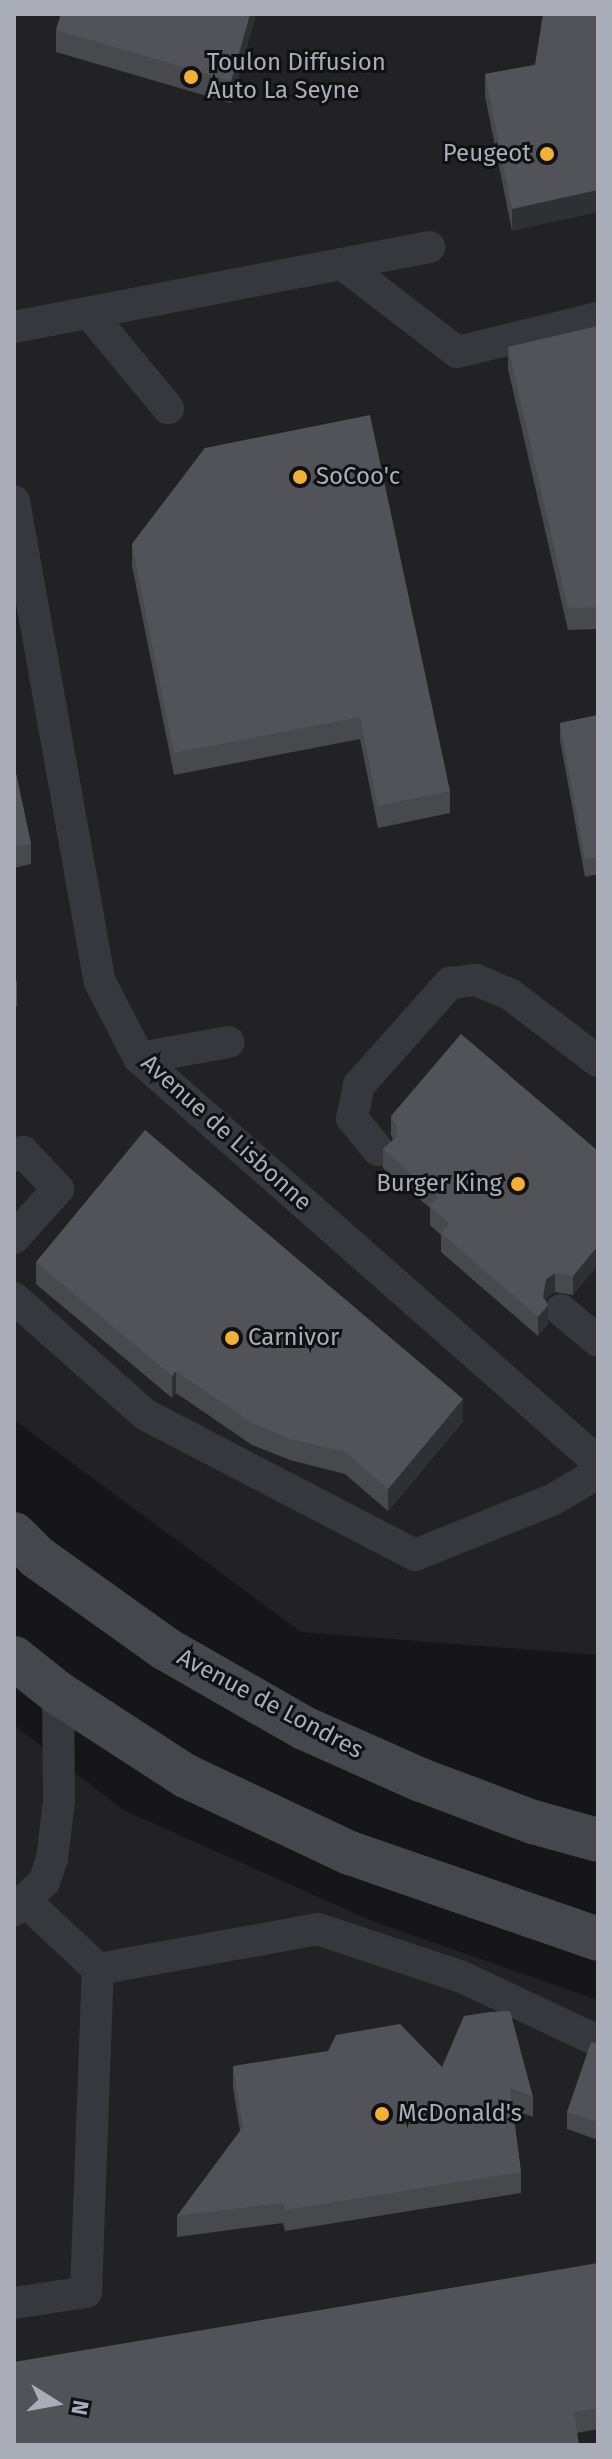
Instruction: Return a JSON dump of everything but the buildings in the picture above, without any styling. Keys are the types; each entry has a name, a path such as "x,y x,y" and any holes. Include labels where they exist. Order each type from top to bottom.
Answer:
{"main road":[{"name":"Avenue de Londres","path":"14,1534 37,1557 166,1649 304,1728 421,1780 533,1822 598,1840"},
{"path":"14,1658 58,1693 186,1776 350,1853 598,1939"}],"lane":[{"path":"14,327 91,315 429,247"},
{"path":"345,266 457,352 598,318"},
{"path":"91,315 168,408"},
{"name":"Avenue de Lisbonne","path":"14,501 28,654 100,982 139,1058 598,1462"},
{"path":"378,1150 352,1118 359,1085 450,983 476,980 511,995 598,1061"},
{"path":"139,1058 229,1042"},
{"path":"14,1156 23,1152 58,1189 14,1238"},
{"path":"14,1298 146,1415 415,1555 554,1499 598,1473"},
{"path":"561,1310 598,1341"},
{"path":"58,1693 59,1801 52,1859 44,1882 19,1906 98,1969 318,1929 462,1977 598,2041"},
{"path":"14,2303 86,2292 98,1969"}],"shaded area":[{"path":"14,14 598,14 598,1655 301,1632 14,1420"},
{"path":"14,1725 123,1810 372,1921 598,2000 598,2445 14,2445"}],"place":[{"name":"Toulon Diffusion Auto La Seyne","path":"191,77"},
{"name":"Peugeot","path":"547,154"},
{"name":"SoCoo'c","path":"300,477"},
{"name":"Burger King","path":"518,1184"},
{"name":"Carnivor","path":"232,1338"},
{"name":"McDonald's","path":"382,2114"}]}
